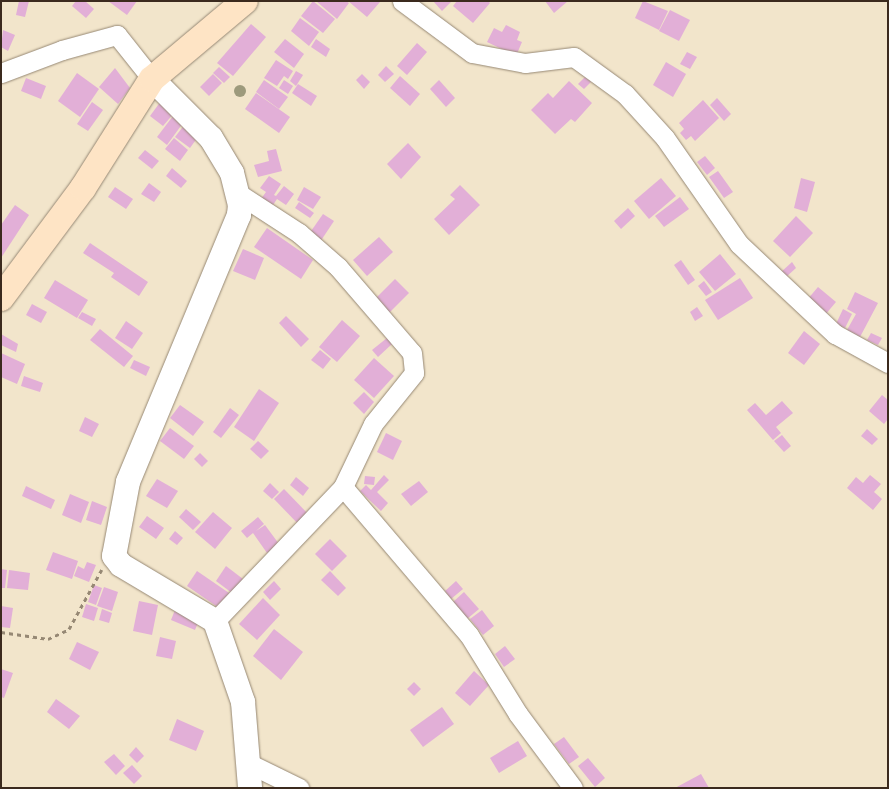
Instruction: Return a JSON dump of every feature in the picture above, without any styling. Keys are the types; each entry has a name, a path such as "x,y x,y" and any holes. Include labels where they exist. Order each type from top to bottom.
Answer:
{"main road":[{"path":"1,298 83,188 152,79 244,1"}],"street":[{"path":"402,1 472,53 525,63 574,57 626,94 665,138 739,244 836,334 888,363"},
{"path":"1,73 62,50 117,35 152,79 211,138 228,165 239,194 239,215 128,482 114,556 121,564 215,621 243,702 250,764 250,788"},
{"path":"215,621 343,487 373,424 414,373 412,353 338,267 299,233 239,194"},
{"path":"343,487 469,635 518,714 573,788"},
{"path":"250,764 300,788"}],"path":[{"path":"1,632 48,639 69,629 98,574 114,556"}],"building":[{"path":"19,1 29,1 25,17 16,15"},
{"path":"76,1 85,1 94,9 86,18 72,6"},
{"path":"108,1 137,1 127,15"},
{"path":"313,1 335,19 323,33 301,16"},
{"path":"316,1 346,1 349,3 337,19"},
{"path":"348,1 378,1 380,2 367,17"},
{"path":"433,1 452,1 442,11"},
{"path":"457,1 488,1 490,3 473,23 453,6"},
{"path":"545,1 568,1 554,13"},
{"path":"643,1 668,11 659,30 635,18"},
{"path":"670,10 690,20 679,41 659,31"},
{"path":"300,18 319,32 309,46 291,31"},
{"path":"251,24 266,37 233,76 217,63"},
{"path":"506,25 520,32 517,40 522,42 516,56 487,42 494,28 502,32"},
{"path":"3,30 15,35 8,51 1,47"},
{"path":"285,39 304,54 294,68 274,52"},
{"path":"316,39 330,49 326,57 311,47"},
{"path":"417,43 427,52 407,75 397,66"},
{"path":"687,52 697,57 690,69 680,64"},
{"path":"276,60 293,71 288,79 284,76 277,86 264,78"},
{"path":"666,62 686,74 673,97 653,85"},
{"path":"386,66 394,74 385,82 378,75"},
{"path":"219,67 230,77 224,83 213,73"},
{"path":"115,68 130,88 118,104 99,87"},
{"path":"296,71 303,75 296,86 290,81"},
{"path":"77,73 99,89 80,117 58,101"},
{"path":"213,74 222,83 209,96 200,87"},
{"path":"362,74 370,82 364,89 356,80"},
{"path":"400,76 420,94 410,106 390,88"},
{"path":"585,77 591,82 584,89 578,84"},
{"path":"26,78 46,86 41,99 21,91"},
{"path":"264,80 288,97 279,109 256,92"},
{"path":"284,80 293,86 288,94 279,88"},
{"path":"439,80 455,98 446,107 430,89"},
{"path":"569,81 592,103 575,122 571,119 555,134 531,110 548,93 553,98"},
{"path":"298,84 317,96 311,106 292,93"},
{"path":"256,93 290,117 279,133 245,109"},
{"path":"717,98 731,114 724,121 710,105"},
{"path":"703,100 719,118 695,141 691,136 686,140 680,133 684,129 679,123"},
{"path":"161,101 175,112 163,126 150,116"},
{"path":"92,102 103,110 88,131 77,124"},
{"path":"173,116 183,123 167,145 157,137"},
{"path":"185,124 200,134 190,148 175,137"},
{"path":"174,138 188,150 180,161 165,149"},
{"path":"408,143 421,157 401,179 387,164"},
{"path":"276,149 282,171 258,177 254,165 269,161 267,151"},
{"path":"145,150 159,161 152,169 138,158"},
{"path":"705,156 715,168 707,175 697,162"},
{"path":"172,168 187,181 181,188 166,176"},
{"path":"718,171 733,192 724,198 709,177"},
{"path":"269,176 281,184 274,195 276,196 284,186 294,194 286,205 277,199 269,211 258,203 266,192 260,188"},
{"path":"661,178 676,196 649,219 634,201"},
{"path":"801,178 815,182 807,212 794,208"},
{"path":"149,183 161,192 154,202 141,194"},
{"path":"460,185 480,205 449,235 434,219 455,199 450,195"},
{"path":"115,187 133,199 126,209 108,197"},
{"path":"304,187 321,197 313,209 297,200"},
{"path":"680,197 689,209 664,227 655,216"},
{"path":"299,202 314,213 310,218 295,208"},
{"path":"15,205 29,215 1,258 1,225"},
{"path":"628,208 635,216 621,229 614,221"},
{"path":"323,214 334,221 320,242 309,234"},
{"path":"796,216 813,233 790,257 773,241"},
{"path":"267,228 313,260 301,279 254,247"},
{"path":"379,237 393,252 367,276 353,260"},
{"path":"90,243 148,282 139,296 111,277 114,273 83,253"},
{"path":"243,249 264,258 255,280 233,271"},
{"path":"720,254 736,274 715,291 699,272"},
{"path":"681,260 695,280 688,285 674,265"},
{"path":"792,262 796,268 785,278 780,273"},
{"path":"740,278 753,298 718,320 705,300"},
{"path":"395,279 409,293 388,314 374,300"},
{"path":"55,280 88,300 77,318 44,298"},
{"path":"704,281 712,292 706,296 698,286"},
{"path":"818,287 836,302 825,315 807,300"},
{"path":"855,292 878,303 860,337 847,330 856,314 847,309"},
{"path":"32,304 47,312 41,323 26,315"},
{"path":"697,307 703,316 695,321 690,312"},
{"path":"843,309 852,314 845,328 836,324"},
{"path":"82,312 96,319 92,326 78,318"},
{"path":"286,316 309,339 301,347 279,323"},
{"path":"342,320 360,336 337,362 319,347"},
{"path":"126,321 143,333 132,349 115,338"},
{"path":"100,329 133,356 124,367 90,340"},
{"path":"804,331 820,344 804,365 788,353"},
{"path":"871,333 882,338 878,345 867,340"},
{"path":"1,334 18,344 16,352 1,345"},
{"path":"387,338 392,344 378,357 372,350"},
{"path":"320,350 331,359 323,369 311,360"},
{"path":"1,353 25,364 17,384 1,377"},
{"path":"374,358 394,376 374,398 354,380"},
{"path":"134,360 150,367 146,376 130,368"},
{"path":"24,376 43,383 40,392 21,386"},
{"path":"259,389 279,403 254,441 234,427"},
{"path":"364,392 374,402 364,414 353,403"},
{"path":"882,395 888,400 888,419 884,424 869,411"},
{"path":"782,401 793,413 776,427 781,433 773,440 747,410 755,403 766,415"},
{"path":"180,405 204,422 193,436 170,418"},
{"path":"230,408 239,415 221,438 213,432"},
{"path":"85,417 99,424 92,437 79,431"},
{"path":"170,428 194,446 184,459 160,441"},
{"path":"867,429 878,439 872,445 861,436"},
{"path":"386,433 402,441 393,460 377,452"},
{"path":"782,435 791,446 784,452 774,441"},
{"path":"258,441 269,451 261,459 250,449"},
{"path":"200,453 208,461 202,467 194,459"},
{"path":"384,475 389,480 377,492 388,503 381,511 360,491 366,485 371,490"},
{"path":"870,475 881,484 874,492 882,499 873,510 847,488 856,477 863,483"},
{"path":"365,476 375,477 374,485 364,484"},
{"path":"296,477 309,488 303,496 290,485"},
{"path":"157,479 178,491 167,508 146,496"},
{"path":"419,481 428,492 411,506 401,494"},
{"path":"270,483 279,492 272,499 263,491"},
{"path":"26,486 55,500 51,509 22,496"},
{"path":"284,489 312,518 302,528 274,499"},
{"path":"70,494 89,502 81,523 62,515"},
{"path":"92,501 107,507 101,525 86,520"},
{"path":"186,509 201,522 193,530 179,517"},
{"path":"213,512 232,528 215,549 195,532"},
{"path":"147,516 164,528 156,539 139,527"},
{"path":"258,517 264,524 256,531 265,525 279,544 267,553 253,533 247,538 241,531"},
{"path":"175,531 183,538 177,545 169,539"},
{"path":"330,539 347,556 332,571 315,554"},
{"path":"53,552 78,561 72,579 46,570"},
{"path":"87,562 96,565 89,582 74,576 78,566 84,569"},
{"path":"226,566 243,579 232,593 216,581"},
{"path":"1,569 7,570 5,588 1,588"},
{"path":"9,570 30,573 28,590 7,588"},
{"path":"197,571 232,595 222,610 187,586"},
{"path":"330,571 346,588 338,596 321,580"},
{"path":"274,581 281,589 270,600 263,592"},
{"path":"456,581 463,589 451,599 445,591"},
{"path":"94,585 102,588 96,605 88,602"},
{"path":"104,587 118,592 112,611 97,606"},
{"path":"464,592 479,609 467,619 453,602"},
{"path":"263,598 280,615 257,640 239,624"},
{"path":"139,601 158,605 152,635 133,631"},
{"path":"86,604 98,608 94,621 82,617"},
{"path":"177,605 201,615 195,630 171,620"},
{"path":"1,606 13,608 10,628 1,627"},
{"path":"102,609 112,613 109,623 99,620"},
{"path":"482,610 494,626 483,635 470,619"},
{"path":"274,629 303,652 281,680 253,656"},
{"path":"160,637 176,641 172,659 156,656"},
{"path":"77,642 99,652 90,670 69,659"},
{"path":"505,646 515,659 504,667 495,654"},
{"path":"1,669 13,673 4,698 1,697"},
{"path":"474,671 489,685 470,706 455,693"},
{"path":"414,682 421,689 414,696 407,689"},
{"path":"56,699 80,716 69,729 47,712"},
{"path":"442,707 454,724 423,747 410,730"},
{"path":"177,719 204,731 196,751 169,740"},
{"path":"564,737 579,757 569,764 554,744"},
{"path":"518,741 527,756 499,773 490,758"},
{"path":"136,747 144,756 137,763 129,755"},
{"path":"114,754 125,766 116,775 104,762"},
{"path":"588,758 605,778 595,787 578,766"},
{"path":"132,765 142,776 134,784 123,773"},
{"path":"701,774 709,788 675,788"}]}
